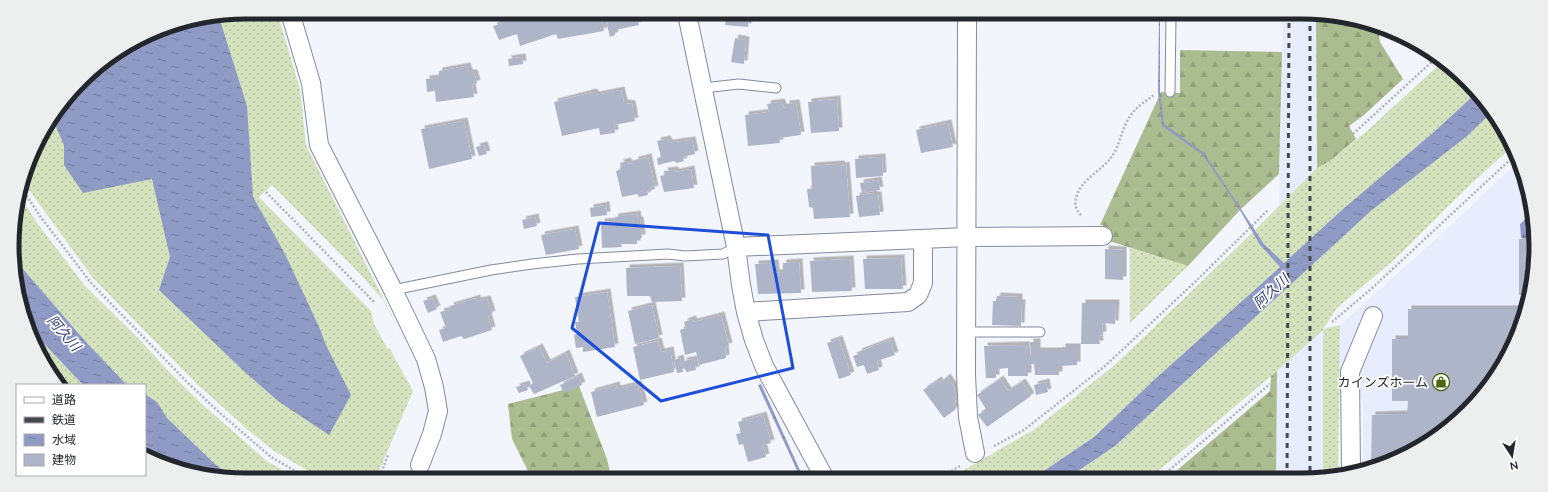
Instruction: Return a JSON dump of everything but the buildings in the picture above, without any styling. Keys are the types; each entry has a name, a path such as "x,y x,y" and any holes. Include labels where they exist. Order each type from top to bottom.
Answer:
{"street":[{"path":"292,19 311,83 319,144 426,359 434,387 438,411 432,434 420,465"},
{"path":"688,19 736,247 746,312 754,340 764,366 822,473"},
{"path":"966,19 966,375 968,417 982,451"},
{"path":"736,247 967,237 1099,236"},
{"path":"746,312 908,302 918,295 923,283 923,239"},
{"path":"1351,468 1350,372 1373,316"}],"lane":[{"path":"1170,92 1171,19"},
{"path":"703,88 739,84 776,88"},
{"path":"393,290 491,270 532,264 578,259 660,254 684,256 723,254 736,247"},
{"path":"967,332 1040,332"}],"path":[{"path":"1353,134 1433,61"},
{"path":"1099,236 1092,223 1083,218 1077,211 1075,203 1077,194 1094,174 1110,159 1130,115 1142,103 1154,95 1170,77"},
{"path":"1332,322 1371,289 1512,159"},
{"path":"266,192 374,302 378,309"},
{"path":"25,194 40,216 91,283 187,382 221,414 272,457 299,473"},
{"path":"982,451 1024,430 1106,366 1195,282 1268,210"},
{"path":"1166,473 1270,384"},
{"path":"381,473 388,455"}],"highlighted area":[{"path":"599,223 768,235 793,368 661,401 572,328"}],"shaded area":[{"path":"1283,19 1316,19 1317,168 1279,206"},
{"path":"1514,165 1525,202 1527,218 1520,225 1521,237 1529,237 1529,261 1525,290 1517,319 1499,360 1473,396 1463,407 1452,417 1416,443 1389,456 1363,464 1363,398 1338,397 1340,325 1446,230"},
{"path":"1323,329 1323,472 1276,473 1277,371"}],"green space":[{"path":"231,19 279,19 300,89 306,145 403,338 383,300 361,275 272,185 259,197 371,311 374,324 387,348 390,349 413,391 378,473 312,473 274,451 248,430 196,383 93,278 27,187 36,159 49,132 57,120 75,96 96,75 132,49 159,36 202,23 216,21"},
{"path":"1316,19 1346,23 1378,32 1380,42 1403,79 1364,115 1349,126 1356,139 1330,161 1317,168"},
{"path":"1180,50 1282,52 1279,174 1241,209 1188,266 1103,239 1103,225 1100,225 1161,92 1180,93"},
{"path":"1439,65 1452,75 1473,96 1435,131 1343,209 1284,263 1264,244 1255,230 1317,168 1330,161 1368,130"},
{"path":"1488,116 1508,151 1474,181 1394,260 1338,307 1323,329 1340,325 1338,470 1323,472 1323,330 1277,371 1156,473 1075,473 1115,446 1372,210 1466,137"},
{"path":"23,201 35,220 85,286 203,405 268,462 288,473 226,472 215,464 167,418 157,402 146,395 146,384 126,384 86,342 20,265 19,231"},
{"path":"1253,232 1260,245 1280,267 1155,379 1094,437 1041,473 959,473 1035,429 1117,363"},
{"path":"1130,248 1188,266 1130,323"},
{"path":"38,337 82,384 66,384 49,360"},
{"path":"1277,371 1276,473 1174,473 1270,391 1271,376"},
{"path":"579,386 607,459 610,473 529,473 512,439 508,404"}],"water":[{"name":"阿久川","path":"1160,19 1160,91 1164,124 1204,153 1264,244 1284,263 1343,209 1435,131 1473,96 1488,116 1466,137 1372,210 1115,446 1075,473 1041,473 1094,437 1155,379 1280,267 1260,245 1241,212 1203,155 1162,126 1158,92"},
{"path":"220,20 247,106 253,197 285,254 326,345 351,395 329,435 278,401 247,374 159,290 170,257 152,179 83,193 64,165 64,145 55,124 75,96 96,75 132,49 159,36 202,23"},
{"path":"1527,217 1529,237 1521,238 1520,224"},
{"name":"阿久川","path":"20,265 86,342 126,384 82,384 38,337 23,290"},
{"path":"761,384 801,473 798,473 758,385"},
{"path":"146,395 157,402 167,418 215,464 226,472 202,469 155,454 146,446"}],"railway":[{"path":"1287,473 1289,19"},
{"path":"1310,19 1310,473"}],"place":[{"name":"カインズホーム","path":"1441,382"}]}
